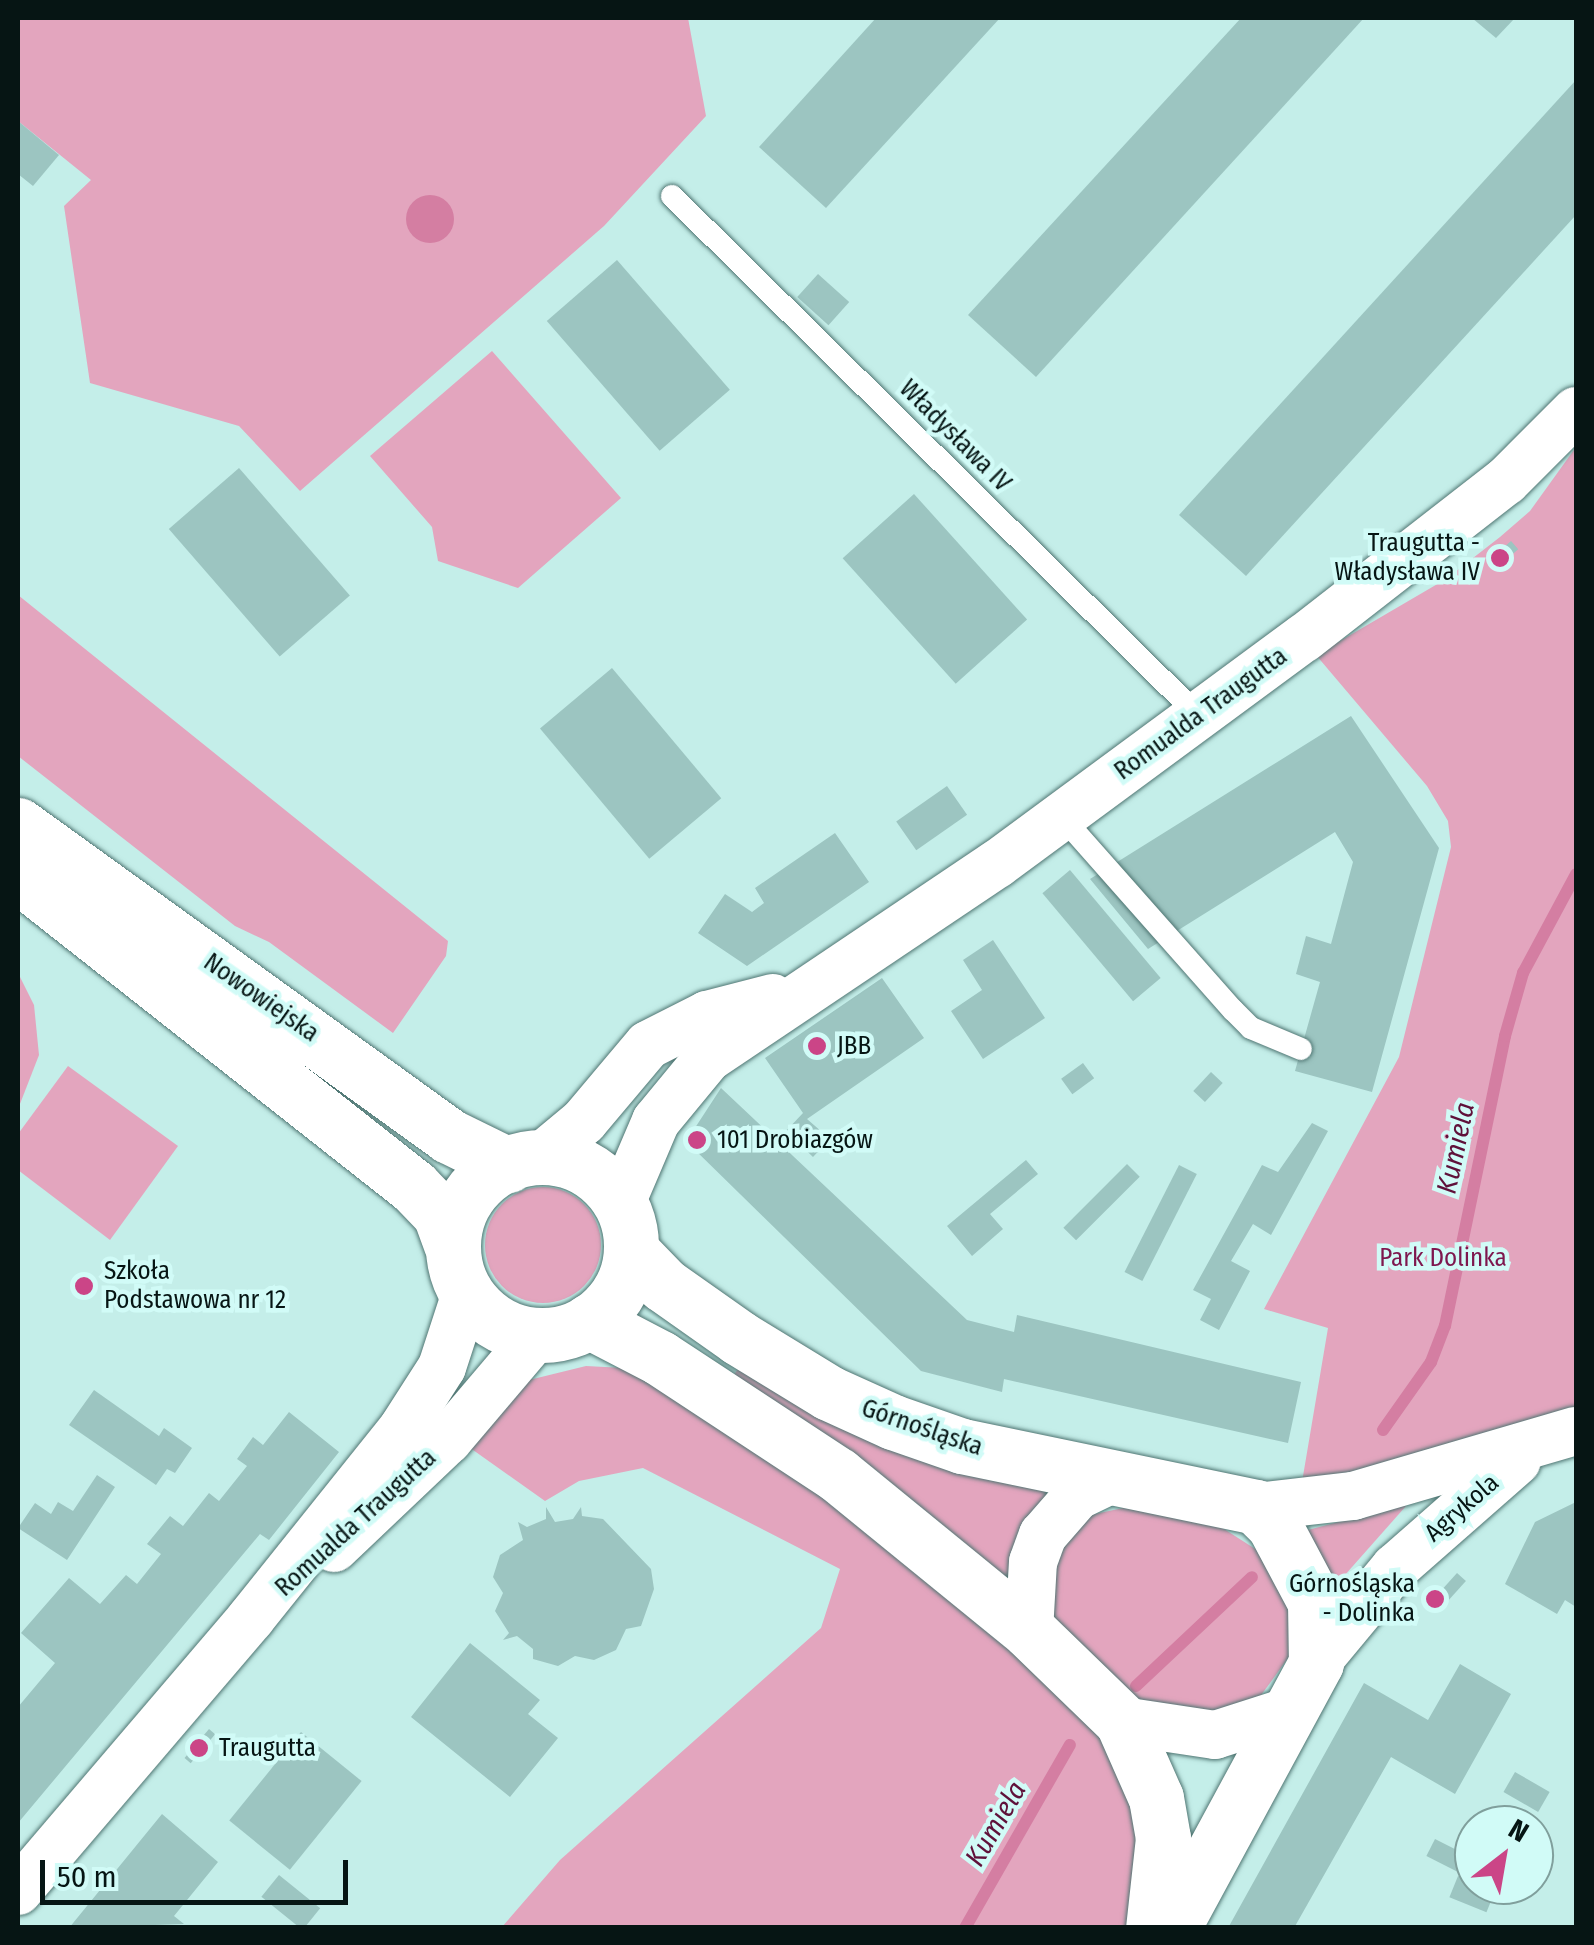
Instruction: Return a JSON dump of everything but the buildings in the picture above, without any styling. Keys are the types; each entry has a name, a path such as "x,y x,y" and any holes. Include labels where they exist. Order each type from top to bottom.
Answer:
{"street":[{"name":"Romualda Traugutta","path":"626,1227 638,1152 685,1078 805,990 1062,817 1199,716 1506,481 1576,412"},
{"name":"Nowowiejska","path":"18,825 449,1136 524,1161"},
{"path":"18,875 414,1187 440,1214 459,1268 497,1322 536,1334 589,1320 618,1293 626,1227 581,1166 524,1161 476,1188 458,1217 459,1268"},
{"name":"Romualda Traugutta","path":"524,1161 584,1121 648,1045 707,1016 805,990"},
{"name":"Górnośląska","path":"626,1227 684,1300 829,1394 962,1446 1256,1506"},
{"name":"Romualda Traugutta","path":"18,1890 251,1618 402,1428 442,1366 459,1268"},
{"path":"589,1320 660,1358 838,1476 1028,1631 1122,1721 1151,1782 1161,1824 1162,1882 1153,1928"},
{"name":"Romualda Traugutta","path":"251,1618 371,1516 448,1440 536,1334"},
{"name":"Agrykola","path":"1256,1506 1353,1496 1533,1448 1576,1430"},
{"name":"Agrykola","path":"1316,1663 1395,1568 1533,1448"},
{"path":"1028,1631 1033,1562 1043,1535 1077,1496 1114,1478"},
{"path":"1173,1928 1316,1663 1317,1617 1306,1576 1256,1506"},
{"path":"1122,1721 1215,1735 1287,1712"}],"lane":[{"name":"Władysława IV","path":"672,196 1199,716"},
{"path":"1062,817 1232,1010 1251,1028 1302,1049"}],"green space":[{"path":"18,18 688,18 706,116 604,226 300,491 239,426 90,383 64,206 91,180 18,121"},
{"path":"492,351 621,498 518,588 438,561 432,527 370,456"},
{"name":"Park Dolinka","path":"1576,447 1576,1407 1301,1488 1328,1328 1264,1309 1399,1057 1451,847 1448,821 1427,786 1316,655 1446,579 1500,537 1530,511"},
{"path":"18,595 448,941 446,956 393,1033 269,942 235,926 18,756"},
{"path":"18,973 34,1005 39,1055 18,1109"},
{"path":"68,1066 178,1146 110,1240 18,1170 18,1134"},
{"path":"543,1187 565,1192 584,1204 596,1223 601,1245 596,1267 584,1286 565,1298 543,1303 521,1298 502,1286 490,1267 485,1245 490,1223 502,1204 521,1192"},
{"path":"741,1365 1054,1487 1010,1582 731,1379"},
{"path":"586,1366 624,1368 708,1413 963,1599 1107,1745 1141,1805 1131,1927 502,1927 560,1860 821,1628 840,1569 643,1468 579,1481 545,1501 466,1445 529,1380"},
{"path":"1403,1505 1406,1506 1337,1584 1304,1531"},
{"path":"1123,1508 1210,1520 1260,1552 1286,1585 1291,1654 1259,1698 1232,1714 1151,1713 1054,1621 1043,1572 1090,1515"}],"shaded area":[{"path":"430,195 447,202 454,219 447,236 430,243 413,236 406,219 413,202"}],"waterway":[{"name":"Kumiela","path":"1383,1430 1431,1362 1445,1326 1505,1036 1523,973 1576,874"},
{"name":"Kumiela","path":"1136,1686 1252,1577"},
{"name":"Kumiela","path":"965,1928 1070,1745"}],"place":[{"name":"Traugutta - Władysława IV","path":"1500,558"},
{"name":"JBB","path":"817,1046"},
{"name":"101 Drobiazgów","path":"697,1140"},
{"name":"Szkoła Podstawowa nr 12","path":"84,1286"},
{"name":"Górnośląska - Dolinka","path":"1435,1599"},
{"name":"Traugutta","path":"199,1748"}]}
